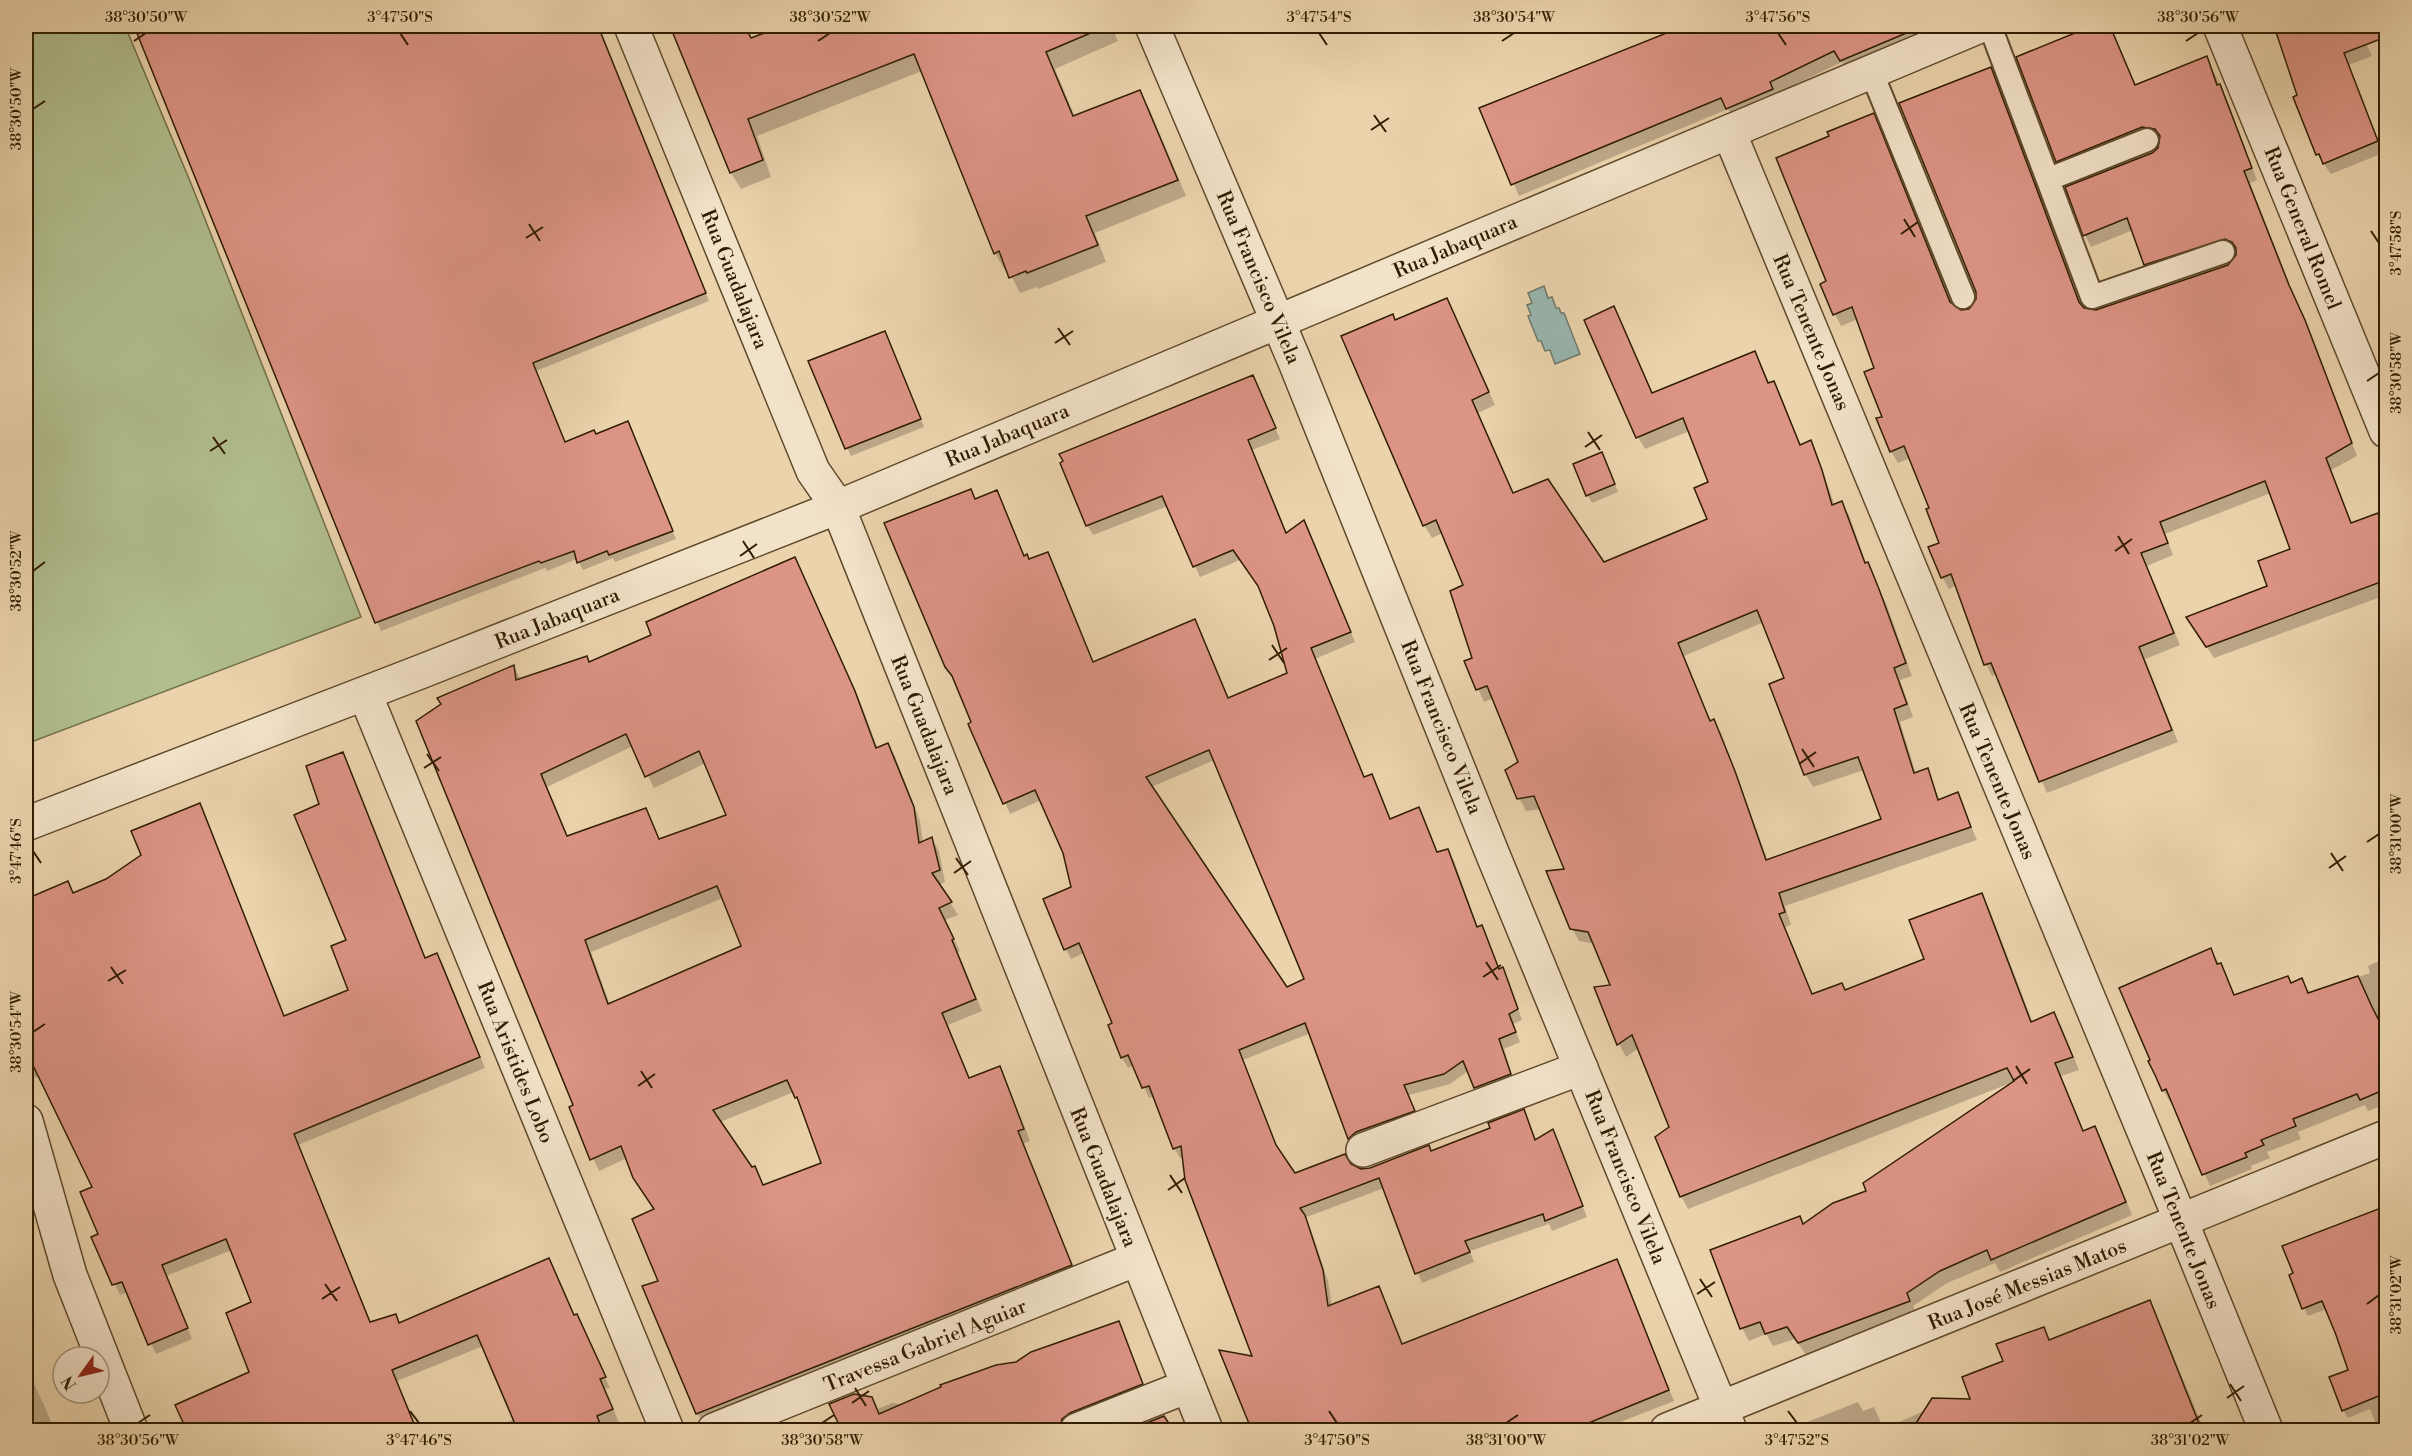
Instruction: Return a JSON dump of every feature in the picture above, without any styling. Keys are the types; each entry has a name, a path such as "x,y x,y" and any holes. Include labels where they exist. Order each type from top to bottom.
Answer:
{"street":[{"name":"Rua Guadalajara","path":"631,26 813,471 838,507 1206,1431"},
{"name":"Rua Francisco Vilela","path":"1152,26 1278,320 1493,855 1726,1419"},
{"name":"Rua Jabaquara","path":"26,824 365,694 838,507 1980,26"},
{"name":"Rua General Romel","path":"2220,26 2386,431"},
{"name":"Rua Tenente Jonas","path":"1729,132 2266,1431"},
{"name":"Rua Aristides Lobo","path":"365,694 667,1431"},
{"path":"1363,1150 1581,1068"},
{"path":"26,1121 70,1275 131,1431"},
{"name":"Rua José Messias Matos","path":"1667,1431 1726,1419 2181,1221 2386,1137"},
{"name":"Travessa Gabriel Aguiar","path":"714,1431 1137,1259"},
{"path":"1077,1431 1188,1386"}],"lane":[{"path":"1990,26 2092,297 2223,252"},
{"path":"1871,72 1963,297"},
{"path":"2049,179 2147,140"}],"green space":[{"path":"26,26 125,26 192,186 361,617 26,744"}],"water":[{"path":"1544,286 1548,298 1552,297 1556,308 1564,313 1580,354 1555,364 1550,350 1545,351 1541,341 1538,341 1528,316 1531,315 1527,305 1532,303 1528,293"}],"building":[{"path":"134,26 598,26 706,293 533,363 565,442 594,430 596,434 628,421 673,531 609,555 607,551 577,563 574,551 541,563 539,561 375,623"},
{"path":"670,26 745,26 751,38 783,26 1107,26 1046,52 1073,116 1140,90 1178,180 1086,216 1098,245 1009,278 999,251 994,254 914,54 748,119 763,160 730,173"},
{"path":"1684,26 1923,26 1840,61 1834,51 1770,82 1773,89 1726,109 1721,98 1511,185 1479,108"},
{"path":"2092,26 2110,26 2135,85 2207,56 2252,168 2244,171 2352,443 2326,458 2351,523 2378,513 2386,536 2386,580 2206,647 2186,617 2267,586 2258,561 2290,549 2265,481 2160,522 2168,543 2141,553 2174,633 2139,647 2172,730 2039,782 1991,663 1984,665 1951,574 1941,578 1928,547 1939,543 1926,509 1929,508 1904,446 1890,452 1876,418 1882,417 1864,372 1874,368 1852,307 1833,315 1820,284 1826,281 1776,158 1829,136 1827,132 1874,113 1950,302 1961,310 1969,309 1976,299 1976,292 1899,103 1991,67 2079,302 2084,308 2096,310 2228,265 2236,255 2236,248 2232,242 2225,239 2144,265 2127,218 2083,236 2065,187 2152,153 2158,148 2160,136 2155,129 2142,127 2056,162 2016,57"},
{"path":"2274,26 2386,26 2386,37 2344,53 2378,141 2323,164 2319,154 2316,155 2293,97 2297,95"},
{"path":"1447,298 1489,392 1472,400 1513,493 1548,479 1604,562 1707,519 1694,488 1708,482 1683,418 1636,438 1584,320 1614,306 1652,393 1755,351 1768,383 1774,381 1800,445 1811,440 1832,505 1842,501 1865,563 1868,562 1879,589 1906,663 1894,668 1907,704 1894,709 1914,773 1928,768 1938,800 1958,792 1971,827 1779,893 1785,912 1779,914 1812,994 1842,983 1845,990 1924,959 1909,920 1982,893 2031,1022 2054,1012 2073,1057 2055,1063 2083,1131 2095,1126 2126,1202 1991,1260 1987,1250 1940,1271 1907,1293 1910,1301 1798,1343 1787,1327 1765,1334 1760,1322 1740,1329 1710,1250 1800,1216 1803,1224 1833,1203 1866,1191 1863,1183 2014,1081 2007,1068 1680,1197 1655,1137 1669,1127 1632,1035 1617,1045 1594,987 1610,985 1588,932 1570,929 1546,871 1564,869 1534,796 1517,799 1505,770 1518,762 1487,686 1476,690 1464,661 1472,658 1450,591 1463,585 1436,520 1423,526 1341,336 1393,314 1395,320","holes":["1757,610 1784,678 1769,684 1804,775 1858,757 1881,819 1766,860 1714,719 1710,721 1678,643"]},
{"path":"885,331 921,419 845,449 808,361"},
{"path":"1253,375 1276,428 1248,440 1286,533 1304,520 1351,632 1311,648 1364,777 1372,774 1390,819 1419,807 1437,852 1448,849 1477,927 1482,925 1499,969 1503,967 1518,1009 1509,1014 1516,1032 1499,1039 1511,1074 1474,1088 1463,1061 1444,1074 1404,1085 1415,1111 1356,1132 1348,1139 1305,1023 1239,1050 1276,1145 1295,1173 1345,1154 1351,1164 1361,1169 1370,1168 1429,1145 1431,1151 1490,1128 1488,1123 1524,1109 1535,1140 1553,1129 1583,1206 1545,1221 1543,1214 1465,1241 1470,1252 1415,1274 1379,1178 1300,1208 1305,1215 1323,1270 1328,1306 1379,1286 1402,1344 1617,1259 1669,1390 1569,1431 1252,1431 1219,1350 1252,1356 1185,1180 1181,1146 1173,1149 1149,1086 1142,1088 1128,1055 1121,1058 1108,1025 1112,1023 1079,943 1064,950 1043,899 1071,887 1063,853 1035,790 1003,804 968,724 971,722 952,676 945,667 884,523 971,489 975,499 997,490 1024,556 1027,554 1029,559 1048,552 1093,662 1195,619 1228,698 1287,673 1274,626 1258,586 1233,550 1193,567 1162,496 1086,526 1060,463 1063,461 1059,454","holes":["1209,750 1304,979 1287,987 1146,777"]},
{"path":"1602,452 1615,484 1586,496 1573,464"},
{"path":"795,557 855,691 876,748 888,743 914,807 919,843 932,837 940,870 932,873 952,902 939,908 954,939 952,940 976,999 942,1013 969,1078 1000,1066 1024,1129 1018,1131 1072,1265 696,1414 642,1286 658,1281 632,1219 654,1209 633,1178 621,1146 590,1160 569,1107 573,1105 416,721 441,704 437,698 514,665 516,680 587,656 589,662 651,635 646,622","holes":["626,734 645,777 699,751 726,815 659,839 646,808 567,836 541,774","717,886 741,946 608,1004 585,940","787,1080 795,1098 797,1097 821,1163 763,1185 755,1166 752,1167 713,1110"]},
{"path":"343,752 425,958 437,953 480,1057 294,1134 370,1322 396,1314 399,1323 549,1258 574,1315 577,1314 606,1377 600,1379 613,1409 597,1416 603,1431 518,1431 477,1335 392,1370 417,1431 187,1431 175,1405 249,1372 226,1313 251,1302 226,1239 162,1265 188,1328 148,1345 122,1282 112,1285 91,1237 98,1234 80,1192 92,1187 26,1051 26,899 68,881 73,893 106,879 141,855 131,831 200,803 284,1016 348,990 331,946 346,940 294,815 319,804 306,766"},
{"path":"2211,948 2217,964 2221,963 2234,995 2288,976 2291,983 2302,978 2308,993 2358,976 2386,1034 2386,1089 2360,1100 2357,1094 2293,1119 2296,1126 2261,1140 2264,1145 2245,1153 2247,1157 2202,1175 2166,1089 2162,1091 2148,1061 2150,1060 2119,988"},
{"path":"2386,1206 2386,1393 2342,1411 2329,1377 2348,1370 2336,1335 2322,1301 2302,1309 2289,1275 2293,1273 2282,1246"},
{"path":"2150,1300 2202,1431 1911,1431 1932,1398 1970,1399 1962,1377 2003,1361 1996,1344 2044,1327 2049,1340"},
{"path":"1119,1321 1143,1384 1070,1413 1062,1419 1059,1431 842,1431 829,1404 854,1394 872,1397 879,1414 941,1387 940,1385 996,1365 1016,1362 1031,1352"},
{"path":"1164,1416 1174,1431 1127,1431"}]}
